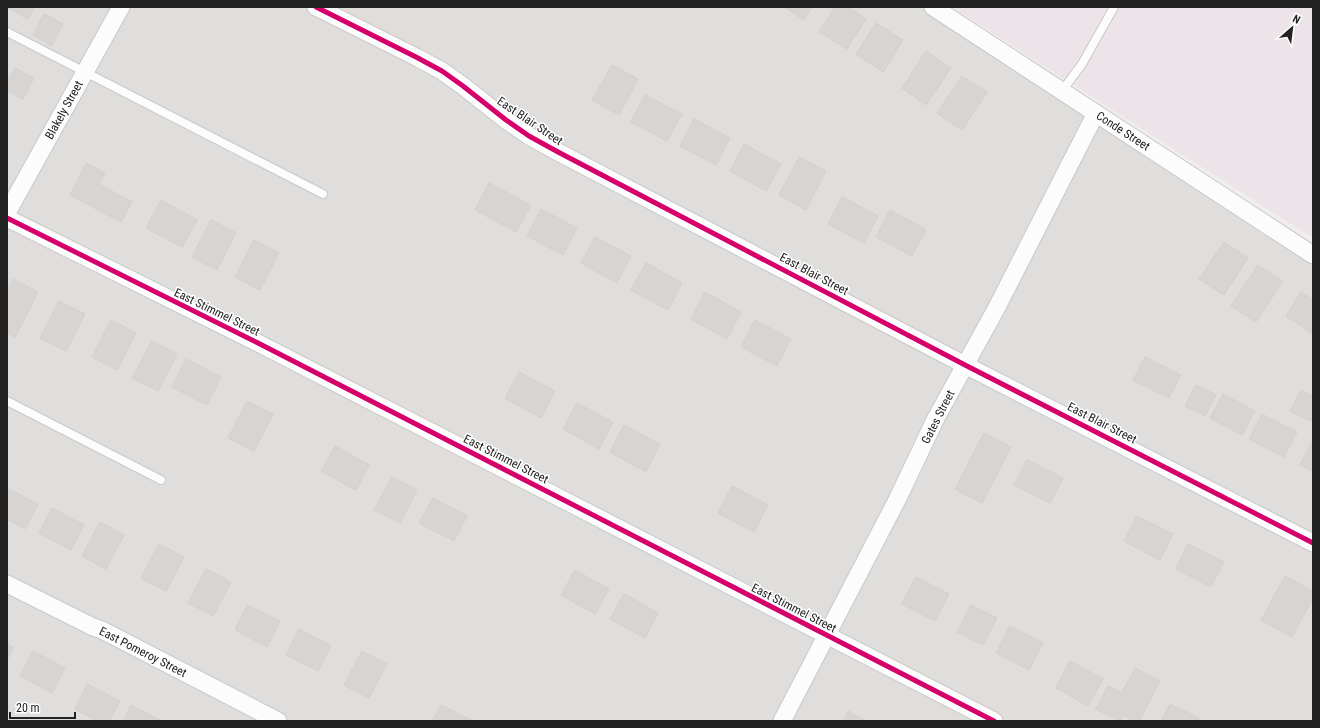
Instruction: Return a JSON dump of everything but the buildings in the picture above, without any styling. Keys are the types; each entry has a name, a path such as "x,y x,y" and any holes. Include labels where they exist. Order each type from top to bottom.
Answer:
{"street":[{"name":"Blakely Street","path":"7,213 121,7"},
{"name":"East Blair Street","path":"316,7 442,71 506,120 529,136 558,152 1313,543"},
{"name":"Conde Street","path":"932,7 1313,255"},
{"name":"Gates Street","path":"782,721 896,500 936,418 996,309 1096,113"},
{"name":"East Stimmel Street","path":"7,218 258,343 994,721"},
{"name":"East Pomeroy Street","path":"7,584 93,627 102,630 278,721"}],"lane":[{"path":"1062,91 1082,64 1114,7"},
{"path":"7,32 86,71 323,194"},
{"path":"7,401 160,480"}],"shaded area":[{"path":"7,7 921,7 1313,262 1313,721 7,721"},
{"path":"951,7 1313,7 1313,238"}],"cycle path":[{"path":"316,7 442,71 506,120 529,136 558,152 965,365 1313,543"},
{"path":"7,218 258,343 994,721"}]}
